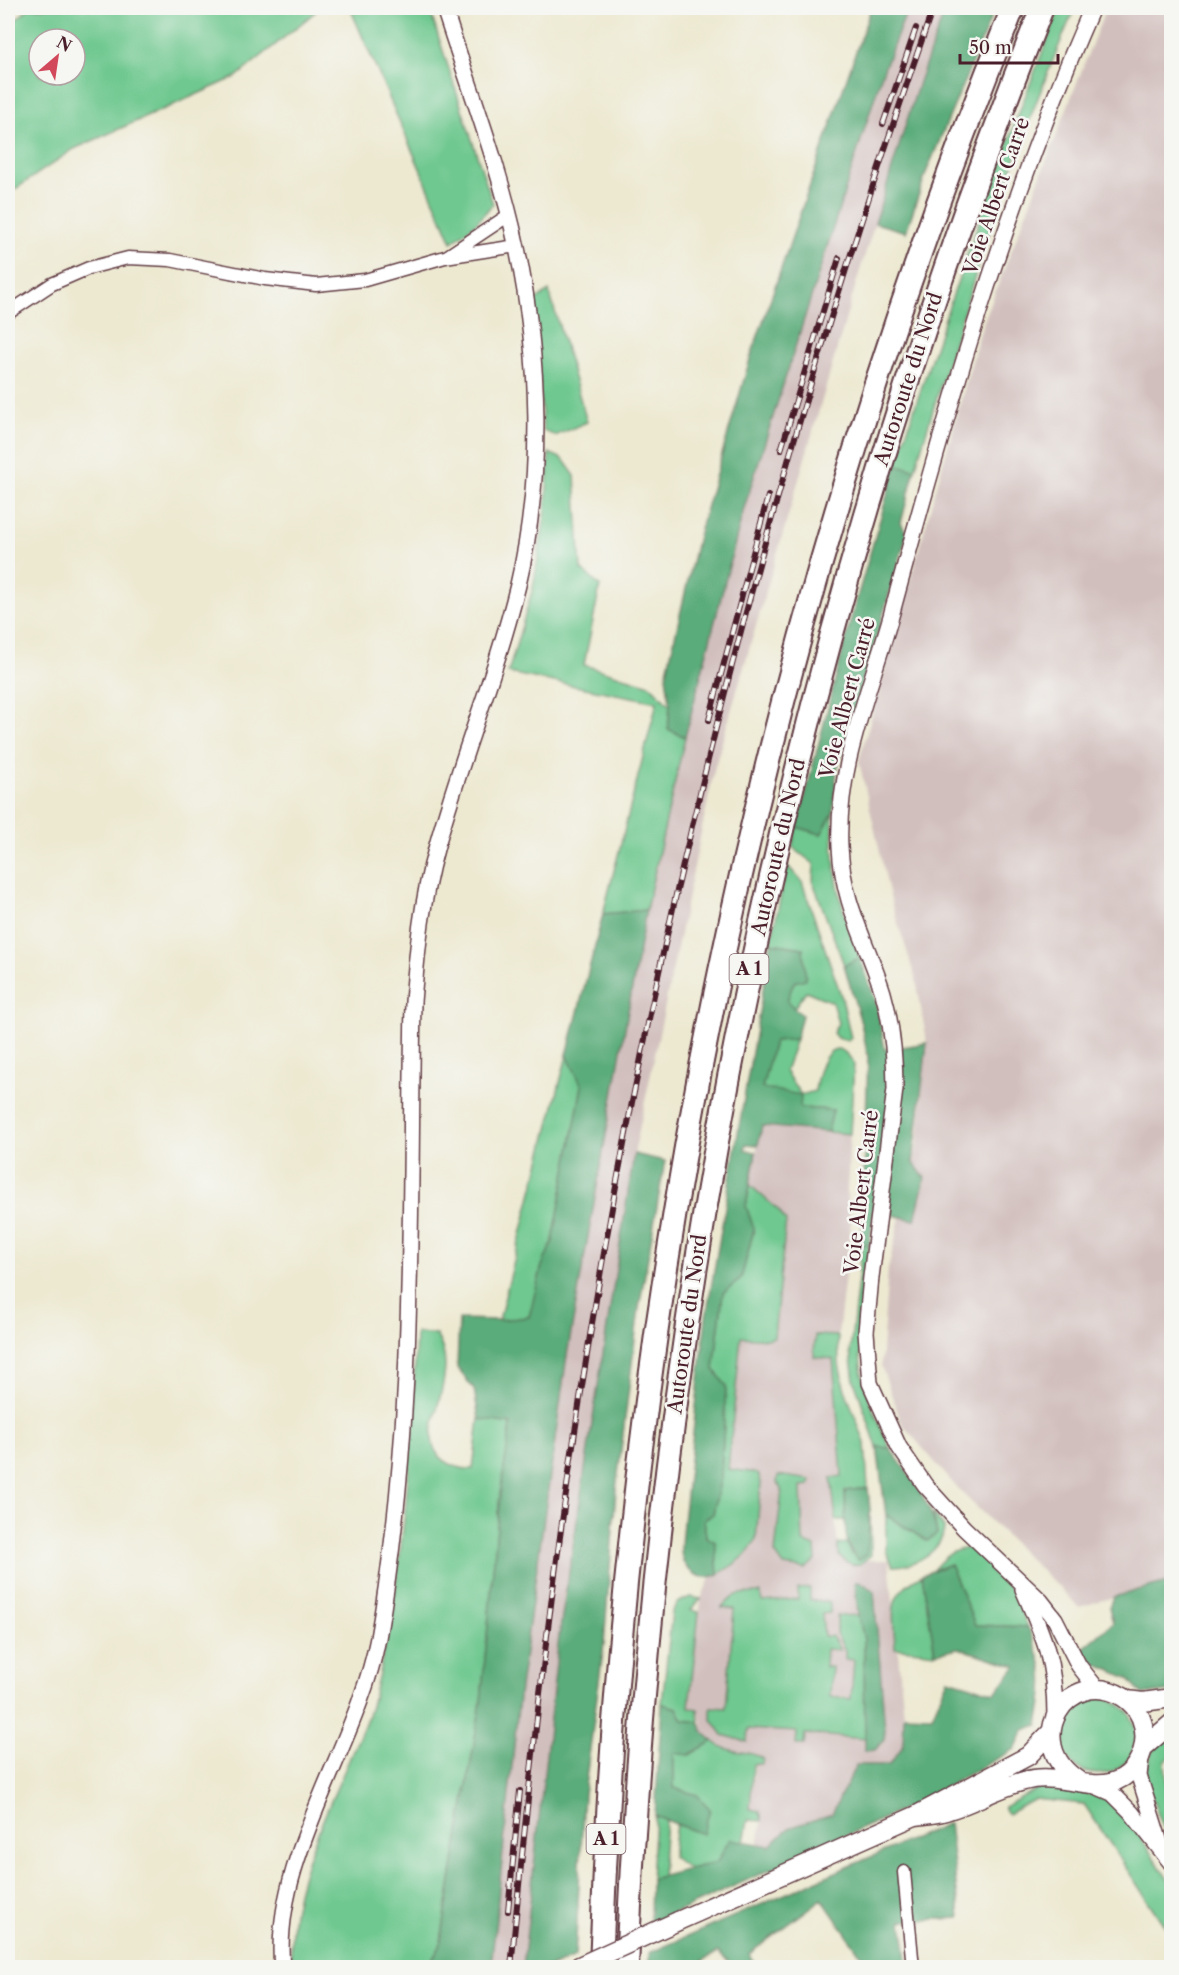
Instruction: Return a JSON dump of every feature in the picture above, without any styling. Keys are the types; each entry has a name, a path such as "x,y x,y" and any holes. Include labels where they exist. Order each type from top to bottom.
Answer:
{"highway":[{"name":"Autoroute du Nord","path":"601,1968 604,1875 615,1711 640,1461 674,1228 712,1018 750,842 792,670 846,482 920,256 1013,8"},
{"name":"Autoroute du Nord","path":"627,1968 644,1688 668,1456 705,1203 747,979 798,756 869,502 945,266 1042,8"}],"main road":[{"path":"575,1968 915,1816 1028,1756 1069,1699 1088,1691 1110,1691 1135,1707 1144,1726 1142,1752 1136,1766 1120,1779 1101,1785 1052,1777 1023,1781 943,1812 915,1816"},
{"path":"1127,1700 1143,1702 1172,1698"},
{"path":"1142,1752 1172,1723"},
{"path":"1053,1724 1051,1748 1057,1761 1066,1773 1085,1782"}],"street":[{"path":"282,1968 281,1930 288,1887 367,1681 383,1605 405,1417 413,1002 417,955 435,850 502,647 519,581 536,447 532,349 517,246 444,8"},
{"name":"Voie Albert Carré","path":"1092,8 1029,163 972,330 848,764 840,846 846,893 853,918 882,993 895,1059 895,1089 866,1332 870,1383 899,1447 924,1485 1021,1584 1041,1601 1055,1619 1079,1666 1098,1690"},
{"path":"445,258 509,215"},
{"path":"8,313 52,284 89,268 128,258 170,260 265,279 316,285 365,280 445,258 517,246"},
{"name":"Voie Albert Carré","path":"1021,1584 1042,1630 1049,1652 1054,1676 1053,1724"},
{"path":"1142,1752 1139,1776 1162,1849"},
{"path":"1085,1782 1112,1793 1131,1812 1172,1864"},
{"path":"904,1872 913,1968"}],"shaded area":[{"path":"893,8 946,8 919,82 858,277 715,766 634,1154 559,1636 523,1967 473,1968 503,1653 663,777"},
{"path":"1106,8 1171,8 1171,1581 1079,1607 958,1489 902,1424 881,1365 888,1269 917,1146 927,1043 916,979 892,905 859,761 982,326"},
{"path":"761,1126 850,1134 847,1191 851,1222 838,1336 815,1335 814,1357 833,1359 842,1477 831,1478 839,1556 852,1565 867,1560 889,1560 904,1715 903,1746 889,1765 856,1766 833,1814 789,1828 770,1846 758,1844 762,1821 760,1812 750,1810 756,1754 722,1750 704,1733 698,1709 689,1707 701,1599 710,1578 739,1560 753,1547 756,1538 761,1482 728,1470 741,1337 768,1339 775,1333 786,1221 778,1210 750,1185"}],"green space":[{"path":"29,8 320,8 236,77 74,149 8,194 8,27"},
{"path":"350,8 429,8 493,204 475,224 452,242"},
{"path":"871,8 908,8 882,74 744,508 685,737 668,729 670,705 666,676 698,536 750,359"},
{"path":"946,8 995,8 926,173 906,232 875,223 919,82"},
{"path":"1060,8 1075,8 1008,178 969,294 915,469 896,465 974,235"},
{"path":"549,291 587,422 555,436 543,430 534,302"},
{"path":"549,453 563,459 575,476 581,569 600,586 584,665 650,685 670,705 668,729 685,737 646,910 603,914 657,702 508,673 533,588 546,509"},
{"path":"896,465 915,469 901,523 907,534 837,769 833,813 821,834 797,827 852,615"},
{"path":"833,813 838,887 847,923 860,958 844,965 813,882 814,864 792,847 797,827 821,834"},
{"path":"787,865 802,882 842,998 851,1038 848,1041 837,1038 833,1033 838,1023 832,1002 806,991 794,1008 787,1001 803,948 771,943"},
{"path":"646,910 567,1355 520,1688 491,1967 426,1967 440,1947 481,1702 500,1494 511,1424 479,1419 474,1389 457,1368 459,1319 499,1320 529,1317 542,1266 553,1241 582,1086 567,1055 603,914"},
{"path":"771,943 803,948 806,979 794,982 787,1001 802,1015 796,1039 774,1041 762,1088 801,1095 800,1108 833,1110 828,1132 762,1126 758,1145 746,1144 745,1150 756,1152 746,1206 754,1229 741,1279 723,1293 714,1369 726,1386 721,1477 713,1514 704,1519 706,1537 715,1542 718,1574 704,1577 689,1570 682,1558 683,1522 706,1317"},
{"path":"860,958 876,1002 885,1050 927,1043 913,1162 925,1178 915,1220 874,1211 869,1245 862,1245 868,1057 861,1023 844,965"},
{"path":"796,1039 785,1071 801,1095 815,1091 822,1063 833,1050 839,1049 846,1053 854,1064 850,1134 828,1132 833,1110 800,1108 762,1088 774,1041"},
{"path":"567,1055 582,1086 553,1241 542,1266 529,1317 499,1320"},
{"path":"634,1154 665,1161 639,1308 616,1490 604,1644 584,1794 575,1957 550,1967 523,1967 559,1636"},
{"path":"750,1185 778,1210 786,1221 774,1337 768,1339 741,1337 728,1469 758,1473 761,1482 756,1539 745,1555 718,1574 715,1542 706,1537 704,1519 713,1514 721,1477 726,1386 714,1369 723,1293 741,1279 754,1229 746,1206"},
{"path":"862,1245 869,1245 861,1320 861,1366 869,1397 890,1448 877,1447 854,1380 850,1352"},
{"path":"416,1333 436,1335 445,1359 443,1384 432,1435 432,1443 439,1456 458,1467 473,1469 479,1419 512,1423 500,1494 481,1702 440,1947 426,1967 292,1968 291,1941 299,1887 316,1836 371,1706 391,1614 404,1521 412,1427"},
{"path":"815,1335 838,1336 839,1364 844,1387 865,1443 868,1488 845,1491 846,1520 836,1520 831,1478 842,1476 833,1359 814,1357"},
{"path":"877,1447 890,1448 925,1500 937,1534 927,1541 886,1515"},
{"path":"778,1475 811,1480 810,1485 801,1486 803,1542 815,1547 816,1560 805,1569 784,1566 775,1553 782,1489 777,1482"},
{"path":"868,1488 870,1510 867,1554 858,1560 852,1553 847,1537 845,1491"},
{"path":"870,1510 871,1555 860,1564 852,1565 839,1556 838,1544 847,1543 851,1554 868,1525"},
{"path":"933,1512 944,1528 938,1544 926,1556 910,1564 893,1566 886,1551 886,1515 927,1541 937,1534"},
{"path":"969,1548 990,1562 1006,1582 1028,1627 975,1625 950,1564 932,1571 948,1555"},
{"path":"950,1564 975,1625 1028,1627 1043,1675 1043,1697 1038,1725 1024,1730 1015,1749 909,1807 650,1924 651,1879 717,1862 730,1839 770,1846 789,1828 832,1814 856,1765 889,1765 903,1746 904,1715 932,1716 948,1679 995,1693 1016,1666 958,1648 935,1653 922,1575"},
{"path":"922,1575 935,1653 895,1648 894,1605 902,1590"},
{"path":"1171,1581 1171,1691 1143,1695 1128,1678 1096,1664 1081,1650 1113,1623 1109,1607 1113,1597"},
{"path":"855,1582 861,1582 874,1591 885,1730 884,1740 875,1750 865,1751 864,1639 858,1615"},
{"path":"810,1588 810,1600 830,1602 830,1613 822,1614 824,1636 832,1636 840,1650 826,1649 825,1667 832,1667 830,1697 851,1699 854,1660 845,1659 845,1650 837,1635 837,1616 858,1615 864,1639 865,1739 805,1734 804,1745 796,1745 797,1732 748,1729 747,1742 723,1735 711,1718 711,1707 726,1708 734,1609 722,1608 738,1594 760,1593 762,1602 798,1599 798,1589"},
{"path":"690,1597 701,1599 691,1610 699,1612 689,1707 698,1709 699,1722 683,1720 677,1708 662,1704 672,1612 677,1603"},
{"path":"1098,1698 1112,1701 1125,1709 1133,1722 1136,1736 1133,1750 1125,1763 1112,1771 1098,1774 1084,1771 1071,1763 1063,1750 1060,1736 1063,1722 1071,1709 1084,1701"},
{"path":"662,1704 677,1708 683,1720 699,1722 704,1733 713,1741 689,1755 674,1753 674,1788 697,1795 710,1809 703,1834 655,1816"},
{"path":"1171,1731 1171,1756 1165,1762 1171,1848 1144,1778 1151,1753"},
{"path":"713,1741 727,1749 754,1754 763,1760 762,1764 753,1764 750,1809 760,1811 762,1821 748,1820 744,1842 730,1839 717,1862 690,1869 672,1857 676,1824 703,1834 697,1795 674,1788 674,1752 689,1755"},
{"path":"1064,1787 1112,1801 1128,1818 1171,1884 1171,1936 1084,1804 1035,1799 1008,1814 1004,1807 1038,1788"},
{"path":"655,1816 666,1820 662,1876 651,1879"},
{"path":"949,1823 960,1918 902,1921 908,1967 869,1967 822,1899 749,1954 759,1967 735,1967 718,1952 692,1967 649,1968 649,1953"}],"railway":[{"path":"511,1968 542,1677 567,1485 597,1293 643,1046 676,895 750,596 836,301 933,8"},
{"path":"883,124 916,28"},
{"path":"781,450 839,258"},
{"path":"709,720 768,496"},
{"path":"508,1911 520,1791"}]}
